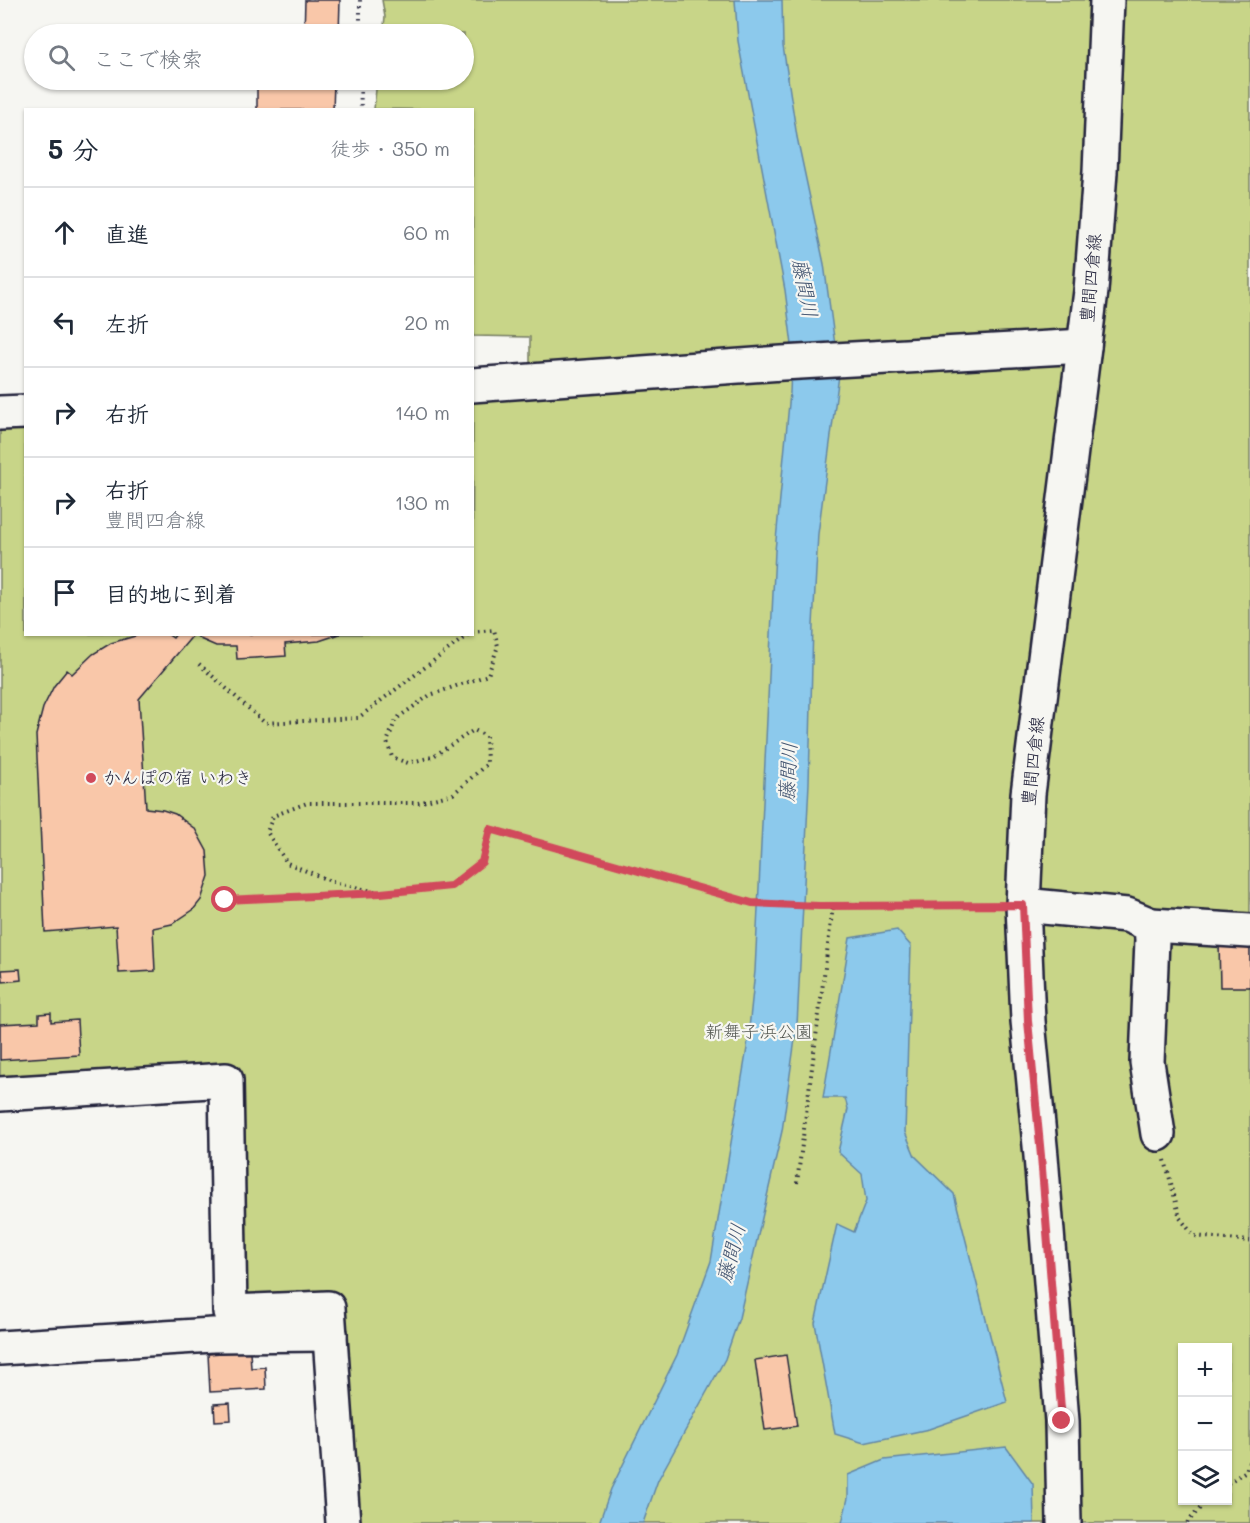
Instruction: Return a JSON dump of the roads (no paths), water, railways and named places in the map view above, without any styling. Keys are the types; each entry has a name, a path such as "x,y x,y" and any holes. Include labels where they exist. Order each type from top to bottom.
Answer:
{"street":[{"name":"豊間四倉線","path":"1064,1523 1061,1409 1028,1021 1023,905 1028,794 1091,291 1100,172 1107,0"},
{"path":"474,385 782,363 1084,346"},
{"path":"0,413 24,412"},
{"path":"1023,905 1128,915 1151,925 1250,931"},
{"path":"1151,925 1147,1062 1158,1134"},
{"path":"0,1094 226,1080 222,1323"},
{"path":"0,1348 222,1323 330,1334 344,1523"}],"water":[{"name":"藤間川","path":"735,0 782,0 783,46 797,137 824,264 839,375 818,534 797,1025 782,1131 739,1318 725,1359 658,1480 643,1523 599,1523 611,1489 677,1355 711,1261 747,1048 755,971 775,551 790,393 792,345 785,290 738,41"},
{"path":"897,930 911,946 905,1132 915,1156 954,1194 1007,1402 929,1429 864,1443 835,1434 815,1323 837,1224 854,1232 866,1201 862,1174 838,1152 848,1109 845,1098 823,1098 850,938"},
{"path":"1006,1447 1033,1484 1034,1523 842,1523 848,1498 848,1475 884,1460"}],"place":[{"name":"かんぽの宿 いわき","path":"91,778"}],"park label":[{"name":"新舞子浜公園","path":"759,1032"}]}
